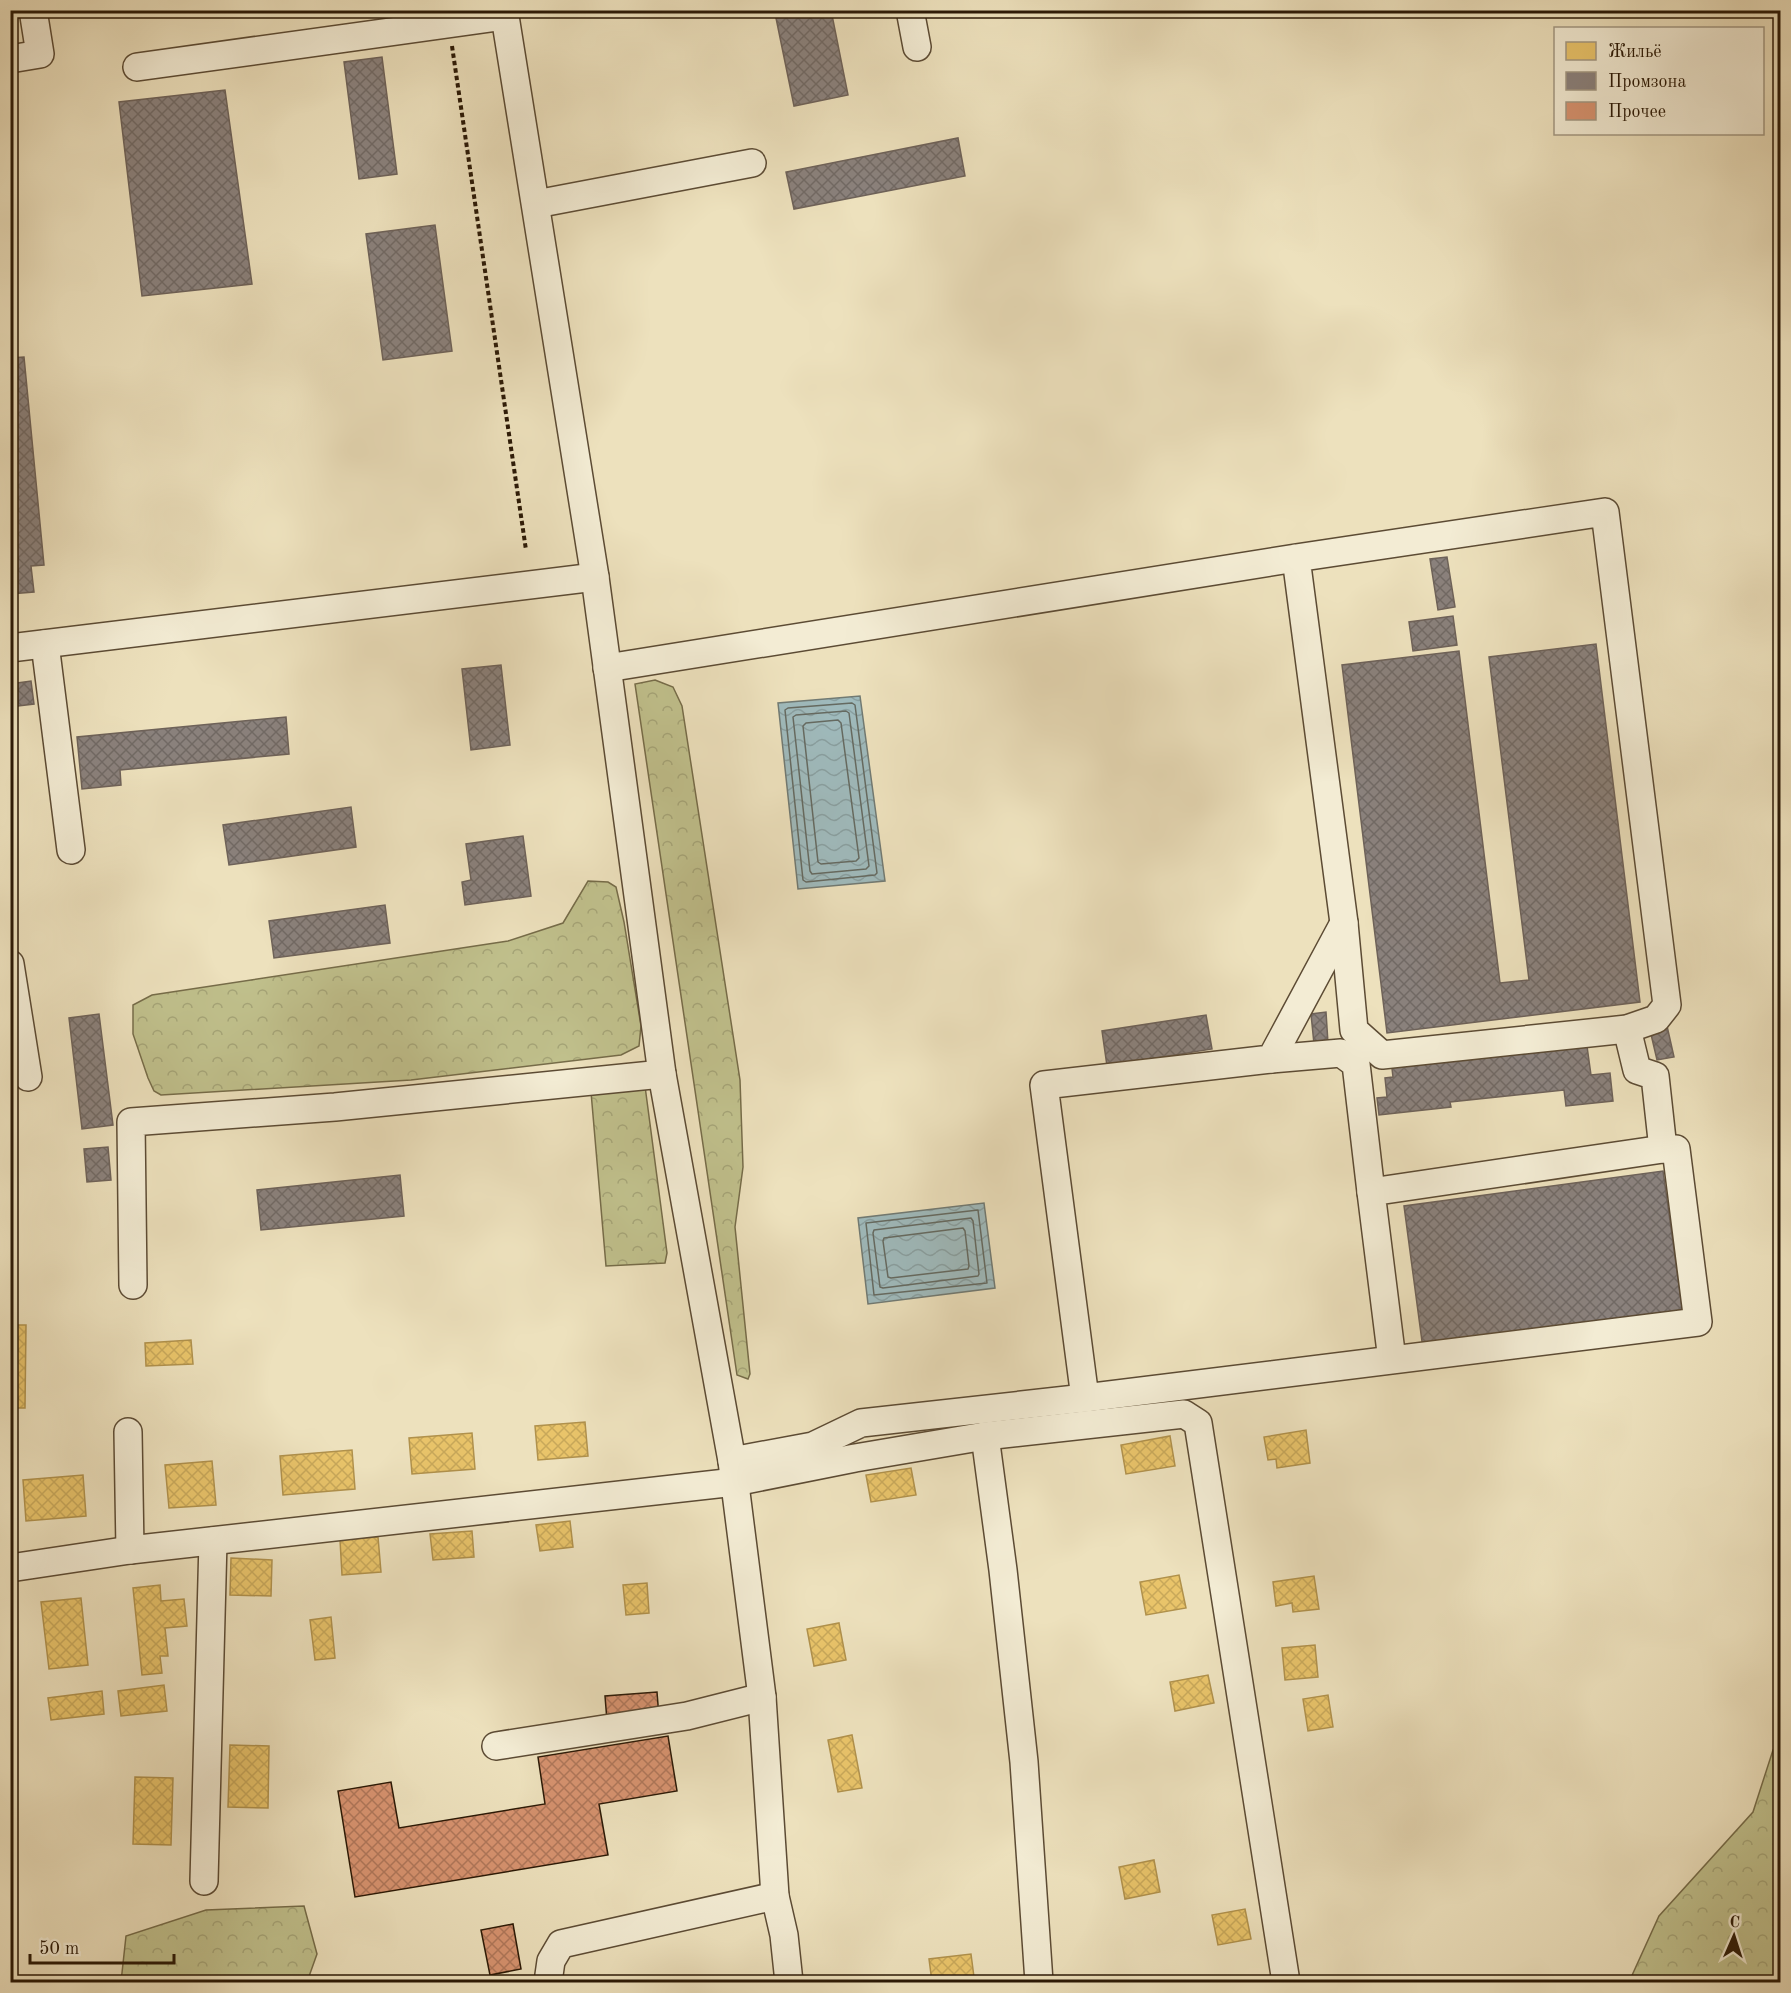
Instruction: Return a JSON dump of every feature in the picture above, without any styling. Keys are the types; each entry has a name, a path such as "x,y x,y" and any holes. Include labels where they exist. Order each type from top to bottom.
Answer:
{"street":[{"path":"10,59 40,54 33,10"},
{"path":"910,10 917,47"},
{"path":"137,67 449,23 504,13 595,578 662,1074 733,1471 762,1697 776,1896 784,1935 789,1983"},
{"path":"536,204 752,163"},
{"path":"607,668 1296,558 1605,512 1667,1005 1656,1019 1627,1029 1382,1055 1354,1030 1344,923 1296,558"},
{"path":"10,648 595,578"},
{"path":"45,644 71,850"},
{"path":"1271,1059 1344,923"},
{"path":"10,964 28,1077"},
{"path":"1627,1029 1637,1070 1655,1076 1663,1149"},
{"path":"1085,1398 1044,1085 1341,1053 1356,1064 1392,1360"},
{"path":"133,1285 131,1122 335,1107 662,1074"},
{"path":"733,1471 813,1446 861,1424 1698,1322 1676,1149 1663,1149 1371,1192"},
{"path":"10,1568 129,1550 213,1541 733,1471 855,1458 985,1436 1184,1414 1198,1423 1286,1983"},
{"path":"128,1432 129,1550"},
{"path":"985,1436 1003,1570 1024,1762 1039,1983"},
{"path":"204,1881 213,1541"},
{"path":"496,1746 687,1716 762,1697"},
{"path":"548,1983 551,1961 561,1944 776,1896"}],"path":[{"path":"449,23 526,550"}],"green space":[{"path":"655,680 673,687 682,706 740,1080 743,1167 735,1227 750,1374 748,1379 737,1375 635,684"},
{"path":"588,881 608,882 616,887 624,922 641,1026 639,1046 621,1055 411,1080 161,1095 154,1091 133,1034 133,1005 152,995 508,941 563,923"},
{"path":"645,1086 667,1253 665,1263 606,1266 591,1092"},
{"path":"1780,1739 1780,1982 1629,1982 1659,1916 1753,1812 1773,1750"},
{"path":"304,1906 317,1954 307,1982 121,1982 126,1936 206,1910"}],"water":[{"path":"860,696 885,881 798,889 778,703"},
{"path":"984,1203 995,1288 868,1304 858,1218"}],"building: Жильё":[{"path":"10,1325 26,1325 25,1408 10,1408"},
{"path":"191,1340 193,1364 146,1366 145,1343"},
{"path":"585,1422 588,1456 538,1460 535,1426"},
{"path":"1306,1430 1310,1463 1277,1468 1276,1459 1268,1460 1264,1437"},
{"path":"472,1433 475,1469 412,1474 409,1438"},
{"path":"1170,1436 1175,1466 1126,1474 1121,1445"},
{"path":"352,1450 355,1489 283,1495 280,1456"},
{"path":"212,1461 216,1505 169,1508 165,1465"},
{"path":"911,1468 916,1495 871,1502 866,1475"},
{"path":"83,1475 86,1516 26,1521 23,1480"},
{"path":"570,1521 573,1547 540,1551 536,1525"},
{"path":"472,1531 474,1557 433,1560 430,1534"},
{"path":"378,1537 381,1572 342,1575 340,1540"},
{"path":"231,1558 272,1560 271,1596 230,1595"},
{"path":"1179,1575 1186,1608 1146,1615 1140,1582"},
{"path":"1314,1576 1319,1609 1293,1612 1292,1603 1276,1606 1273,1582"},
{"path":"647,1583 649,1613 626,1615 623,1585"},
{"path":"160,1585 161,1601 184,1599 187,1626 165,1628 168,1656 160,1656 162,1673 142,1675 133,1588"},
{"path":"81,1598 88,1665 49,1669 41,1602"},
{"path":"331,1617 335,1658 315,1660 310,1620"},
{"path":"839,1623 846,1660 814,1666 807,1629"},
{"path":"1315,1645 1318,1677 1285,1680 1282,1648"},
{"path":"1208,1675 1214,1703 1175,1711 1170,1682"},
{"path":"164,1685 167,1711 121,1716 118,1691"},
{"path":"102,1691 104,1714 51,1720 48,1698"},
{"path":"1328,1695 1333,1727 1308,1731 1303,1699"},
{"path":"852,1735 862,1788 838,1792 828,1740"},
{"path":"230,1745 269,1746 268,1808 228,1807"},
{"path":"135,1777 173,1778 171,1845 133,1844"},
{"path":"10,1783 13,1816 10,1816"},
{"path":"1154,1860 1160,1892 1125,1899 1119,1867"},
{"path":"1245,1909 1251,1939 1218,1945 1212,1915"},
{"path":"971,1954 974,1977 932,1982 929,1959"}],"building: Промзона":[{"path":"812,10 831,10 848,95 794,106 776,18"},
{"path":"382,57 397,174 359,179 344,62"},
{"path":"225,90 252,284 142,296 119,102"},
{"path":"958,138 965,176 794,209 786,172"},
{"path":"435,225 452,351 383,360 366,234"},
{"path":"24,357 44,565 31,566 34,592 10,594 10,358"},
{"path":"1447,557 1455,607 1438,610 1430,559"},
{"path":"1453,616 1457,645 1413,651 1409,622"},
{"path":"1596,644 1640,1002 1387,1033 1342,665 1459,651 1500,983 1529,980 1489,657"},
{"path":"501,665 510,745 471,750 462,669"},
{"path":"31,681 34,704 10,707 10,684"},
{"path":"286,717 289,754 120,770 121,785 82,789 77,737"},
{"path":"351,807 356,847 229,865 223,825"},
{"path":"523,836 531,896 465,905 462,882 471,880 466,844"},
{"path":"385,905 390,943 274,958 269,921"},
{"path":"1326,1012 1328,1043 1314,1044 1311,1014"},
{"path":"99,1014 113,1125 82,1129 69,1018"},
{"path":"1206,1015 1212,1049 1107,1066 1102,1031"},
{"path":"1667,1026 1674,1057 1657,1060 1650,1030"},
{"path":"1586,1039 1591,1075 1610,1073 1613,1101 1566,1106 1564,1090 1450,1102 1451,1107 1379,1115 1377,1098 1387,1097 1385,1078 1393,1077 1391,1060"},
{"path":"108,1147 111,1180 87,1182 84,1149"},
{"path":"1663,1171 1683,1314 1423,1349 1404,1206"},
{"path":"400,1175 404,1216 261,1230 257,1190"}],"building: Прочее":[{"path":"657,1692 659,1717 607,1721 605,1696"},
{"path":"668,1736 677,1791 599,1804 608,1855 355,1897 338,1791 391,1782 399,1828 545,1804 538,1757"},
{"path":"513,1924 521,1969 490,1975 481,1930"}]}
